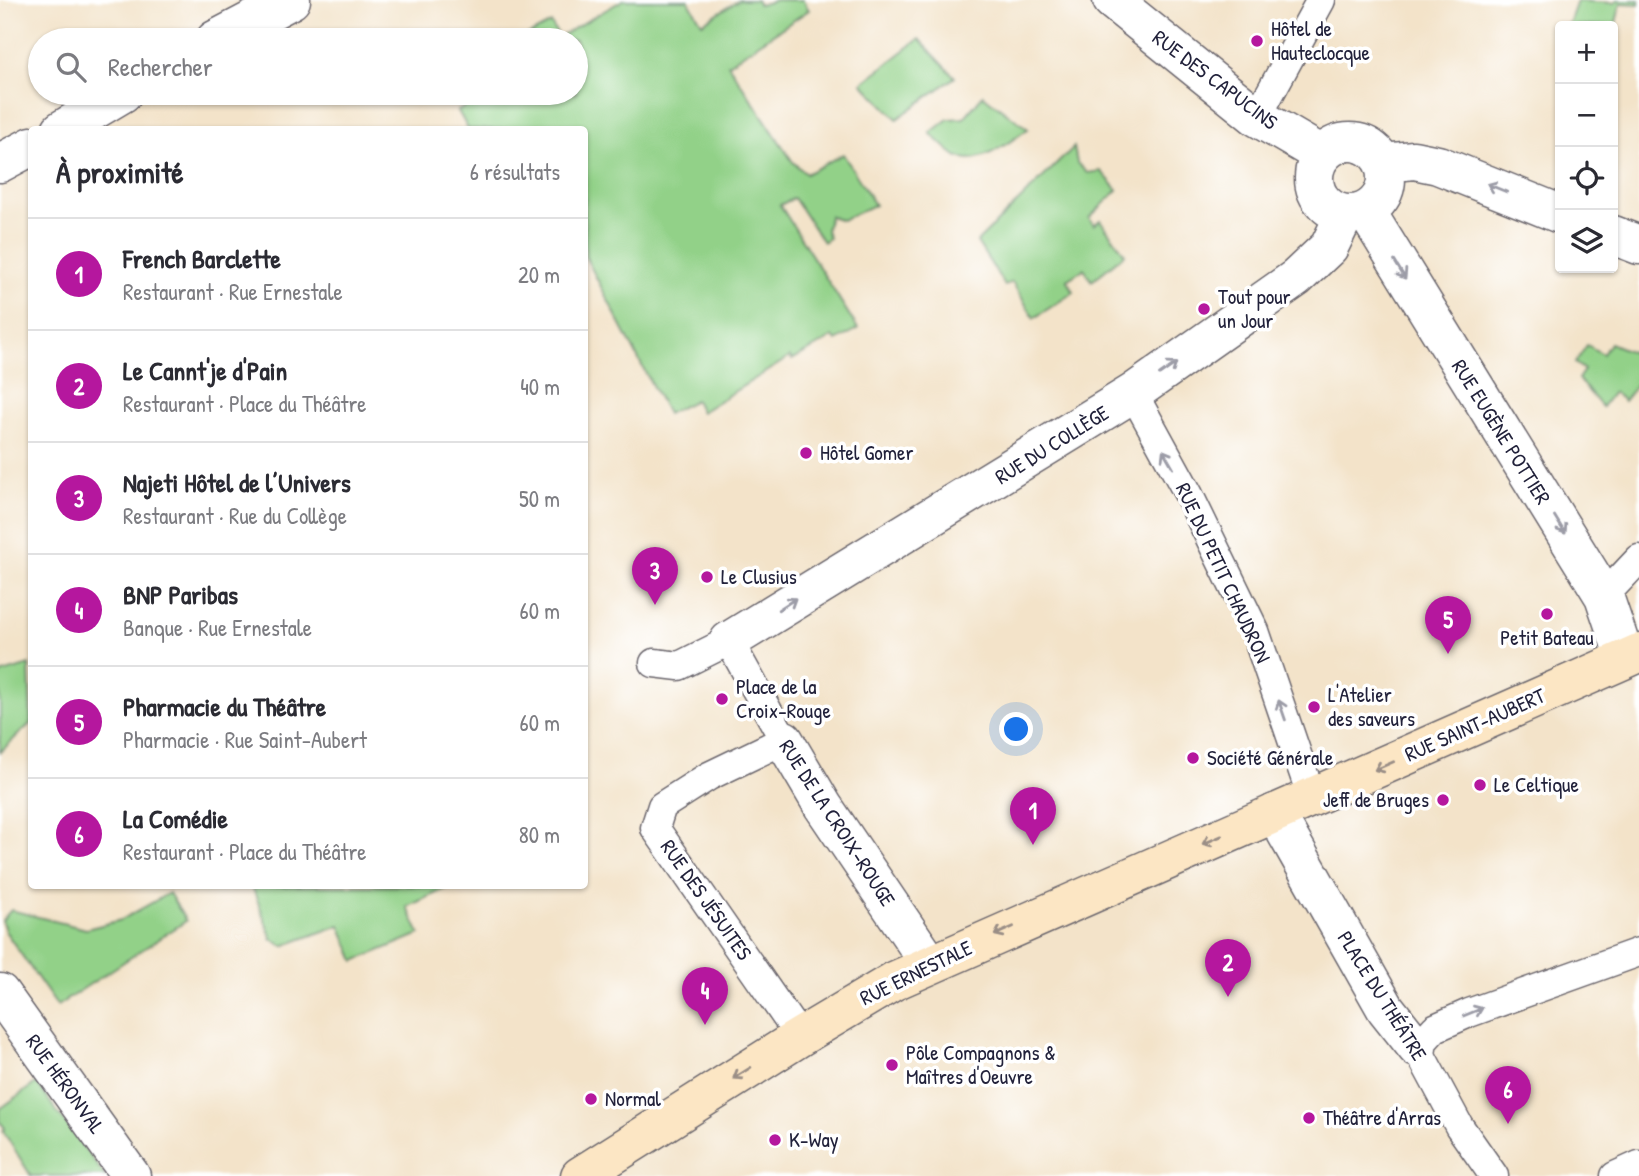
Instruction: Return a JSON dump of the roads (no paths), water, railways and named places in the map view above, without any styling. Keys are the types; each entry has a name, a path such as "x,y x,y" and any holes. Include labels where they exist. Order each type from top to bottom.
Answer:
{"street":[{"path":"238,28 290,0"},
{"name":"RUE DES CAPUCINS","path":"1112,0 1257,117 1322,155"},
{"path":"68,126 103,105"},
{"path":"1340,143 1361,143 1378,154 1384,163 1386,185 1376,205 1356,212 1328,207 1320,200 1314,184 1314,169 1322,155 1340,143"},
{"path":"0,163 28,148"},
{"path":"1384,163 1414,160 1438,165 1555,212"},
{"name":"RUE DU COLLÈGE","path":"729,641 1133,393 1296,278 1329,247 1356,212"},
{"name":"RUE EUGÈNE POTTIER","path":"1356,212 1604,596 1632,655"},
{"path":"1618,237 1639,245"},
{"name":"RUE SAINT-AUBERT","path":"1275,813 1632,655"},
{"name":"RUE DE LA CROIX-ROUGE","path":"784,740 824,806 930,964"},
{"name":"RUE ERNESTALE","path":"580,1176 800,1037 863,999 930,964 1275,813"},
{"name":"PLACE DU THÉÂTRE","path":"1275,813 1386,1009 1416,1048"},
{"name":"RUE HÉRONVAL","path":"0,993 131,1176"}],"lane":[{"path":"1257,117 1321,0"},
{"name":"RUE DU PETIT CHAUDRON","path":"1133,393 1189,495 1255,631 1312,798"},
{"path":"1604,596 1639,559"},
{"path":"654,663 679,666 729,641"},
{"name":"RUE DE LA CROIX-ROUGE","path":"729,641 784,740"},
{"name":"RUE DES JÉSUITES","path":"784,740 709,776 662,806 655,828 800,1037"},
{"path":"1416,1048 1435,1028 1469,1013 1639,952"},
{"name":"PLACE DU THÉÂTRE","path":"1416,1048 1459,1126 1494,1176"},
{"path":"1615,1176 1639,1165"}],"place":[{"name":"Hôtel de Hauteclocque","path":"1257,41"},
{"name":"Tout pour un Jour","path":"1204,309"},
{"name":"Hôtel Gomer","path":"806,453"},
{"name":"Le Clusius","path":"707,577"},
{"name":"Najeti Hôtel de l’Univers","path":"655,605"},
{"name":"Petit Bateau","path":"1547,614"},
{"name":"Pharmacie du Théâtre","path":"1448,654"},
{"name":"Place de la Croix-Rouge","path":"722,699"},
{"name":"L'Atelier des saveurs","path":"1314,707"},
{"name":"Société Générale","path":"1193,758"},
{"name":"Le Celtique","path":"1480,785"},
{"name":"Jeff de Bruges","path":"1443,800"},
{"name":"French Barclette","path":"1033,845"},
{"name":"Le Cannt'je d'Pain","path":"1228,997"},
{"name":"BNP Paribas","path":"705,1025"},
{"name":"Pôle Compagnons & Maîtres d'Oeuvre","path":"892,1065"},
{"name":"Normal","path":"591,1099"},
{"name":"Théâtre d'Arras","path":"1309,1118"},
{"name":"La Comédie","path":"1508,1124"},
{"name":"K-Way","path":"775,1140"}]}
